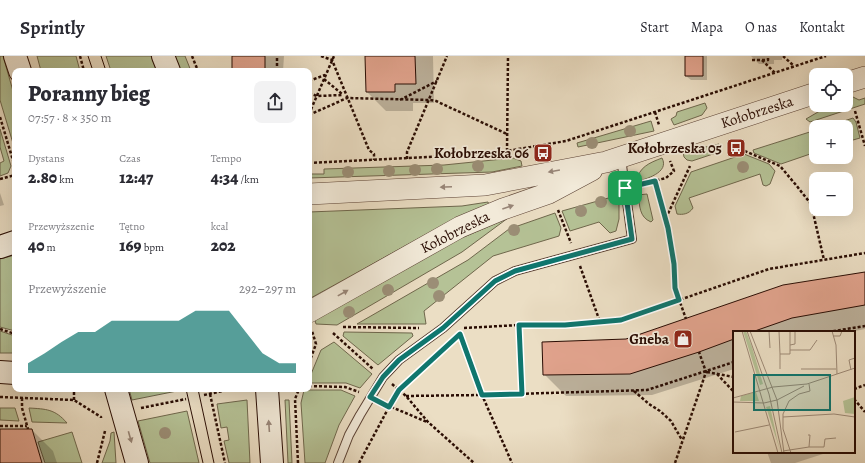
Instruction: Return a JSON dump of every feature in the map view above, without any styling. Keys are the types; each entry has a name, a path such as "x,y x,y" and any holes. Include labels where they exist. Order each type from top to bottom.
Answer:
{"main road":[{"path":"15,56 19,68"},
{"path":"163,56 168,68"},
{"path":"0,247 12,243"},
{"path":"0,372 12,373"},
{"path":"117,392 137,463"},
{"path":"267,392 272,463"}],"street":[{"path":"853,81 865,77"},
{"name":"Kołobrzeska","path":"312,194 485,185 614,159 809,95"},
{"name":"Kołobrzeska","path":"312,320 460,227 503,209 549,193 614,159"}],"lane":[{"path":"338,463 349,435 383,377 399,360 443,328 495,281 515,271 632,239 625,188 614,159"}],"path":[{"path":"80,56 83,68"},
{"path":"192,56 197,68"},
{"path":"277,56 277,68"},
{"path":"321,56 332,60 369,150 374,154 374,160"},
{"path":"312,108 334,56"},
{"path":"407,159 407,152 430,100 447,56"},
{"path":"507,151 508,56"},
{"path":"752,60 768,60 768,56"},
{"path":"783,56 794,66"},
{"path":"312,163 489,154 566,141 826,56"},
{"path":"762,60 775,73"},
{"path":"312,80 325,75"},
{"path":"324,79 347,98"},
{"path":"400,100 437,81"},
{"path":"312,94 317,96 343,95"},
{"path":"312,114 347,98 430,100 436,101 507,134"},
{"path":"855,111 865,146"},
{"path":"0,117 12,157"},
{"path":"740,149 780,166 811,204 824,260"},
{"path":"665,218 690,166"},
{"path":"625,188 666,178 674,171"},
{"path":"0,179 12,176"},
{"path":"655,181 665,218 674,264 675,288 686,319"},
{"path":"512,463 482,395 458,328 519,325 565,325 621,320 769,269 865,253"},
{"path":"584,277 600,322"},
{"path":"519,325 522,394"},
{"path":"834,331 865,326"},
{"path":"343,327 412,328"},
{"path":"0,329 12,333"},
{"path":"312,329 316,344 312,355"},
{"path":"333,333 375,370"},
{"path":"358,463 399,390 460,334"},
{"path":"675,463 706,372 698,352"},
{"path":"474,463 428,422 406,396 647,390 733,362"},
{"path":"706,372 733,377"},
{"path":"716,374 733,391"},
{"path":"855,389 865,385"},
{"path":"312,386 345,386 389,407 428,422"},
{"path":"634,391 672,421 682,441"},
{"path":"74,392 74,400"},
{"path":"204,395 219,392"},
{"path":"298,392 295,399 298,463"},
{"path":"210,394 225,463"},
{"path":"0,397 74,400 101,416 102,422"},
{"path":"0,426 27,427 22,408 22,398"},
{"path":"140,408 186,399"},
{"path":"855,400 865,412"},
{"path":"96,463 105,432 104,427"}],"green space":[{"path":"0,56 3,56 12,88 12,140 0,100"},
{"path":"37,56 76,56 79,68 40,68"},
{"path":"106,56 151,56 156,68 110,68"},
{"path":"174,56 185,56 190,68 179,68"},
{"path":"853,97 859,100 865,98 865,104 853,108"},
{"path":"705,103 707,108 702,115 674,125 671,119 676,116 677,112"},
{"path":"818,112 841,112 816,120 809,120 809,121 806,119"},
{"path":"853,118 856,122 860,138 853,140 853,120 847,120"},
{"path":"651,121 654,131 578,147 577,143"},
{"path":"0,129 11,166 8,173 0,176 0,163 4,161 0,147"},
{"path":"809,132 809,154 781,164 754,153 753,150"},
{"path":"719,144 720,147 716,153 692,161 687,160 684,157 683,152"},
{"path":"744,154 769,164 775,171 770,184 766,186 763,185 760,174 689,198 693,208 690,212 686,214 677,214 675,206 691,172"},
{"path":"513,158 521,161 522,166 492,172 312,178 312,174 324,174 324,169 444,165"},
{"path":"662,158 664,163 663,168 660,171 650,177 636,182 637,177 645,166"},
{"path":"647,194 653,220 651,222 642,214 638,195"},
{"path":"612,197 619,205 619,219 616,231 610,233 599,222 570,231 562,211"},
{"path":"488,202 489,204 445,224 312,297 312,212 462,206"},
{"path":"555,213 561,228 559,236 493,256 424,311 426,324 357,324 468,260 509,229"},
{"path":"508,218 462,252 337,325 316,324 315,320 457,240"},
{"path":"12,256 12,330 0,327 0,259"},
{"path":"0,331 12,335 12,353 0,353"},
{"path":"344,332 412,333 413,336 378,365 343,336"},
{"path":"334,342 372,374 360,388 346,383 312,383 312,372 321,350"},
{"path":"312,390 341,390 355,396 339,425 325,463 305,463 301,403 304,392 312,392"},
{"path":"130,392 172,392 132,400"},
{"path":"247,400 250,463 229,463 224,441 229,440 227,427 221,428 217,404"},
{"path":"285,400 289,400 292,463 288,463"},
{"path":"0,408 15,408 19,421 0,420"},
{"path":"29,408 54,412 63,418 67,423 32,422"},
{"path":"187,411 199,463 150,463 138,421"},
{"path":"72,432 82,463 45,463 38,442"},
{"path":"114,432 116,463 102,463 110,441 111,433"}],"building":[{"path":"232,56 265,56 265,68 232,68"},
{"path":"365,56 415,56 416,84 395,84 395,92 366,92"},
{"path":"685,56 703,56 703,76 685,76"},
{"path":"865,272 865,305 792,318 755,331 733,331 733,339 630,374 543,375 542,342 626,339 783,285"},
{"path":"0,429 32,429 42,463 0,463"}],"tram line":[{"path":"88,56 92,68"},
{"path":"101,56 105,68"},
{"path":"187,392 203,463"},
{"path":"199,392 214,463"}],"place":[{"name":"Kołobrzeska 05","path":"736,148"},
{"name":"Kołobrzeska 06","path":"543,153"},
{"name":"Gneba","path":"683,339"}],"route":[{"path":"655,181 668,228 674,264 675,288 679,300 621,320 565,325 519,325 522,394 482,395 460,334 399,390 389,407 370,397 383,377 399,360 443,328 495,281 515,271 632,239 625,188 655,181"}]}
